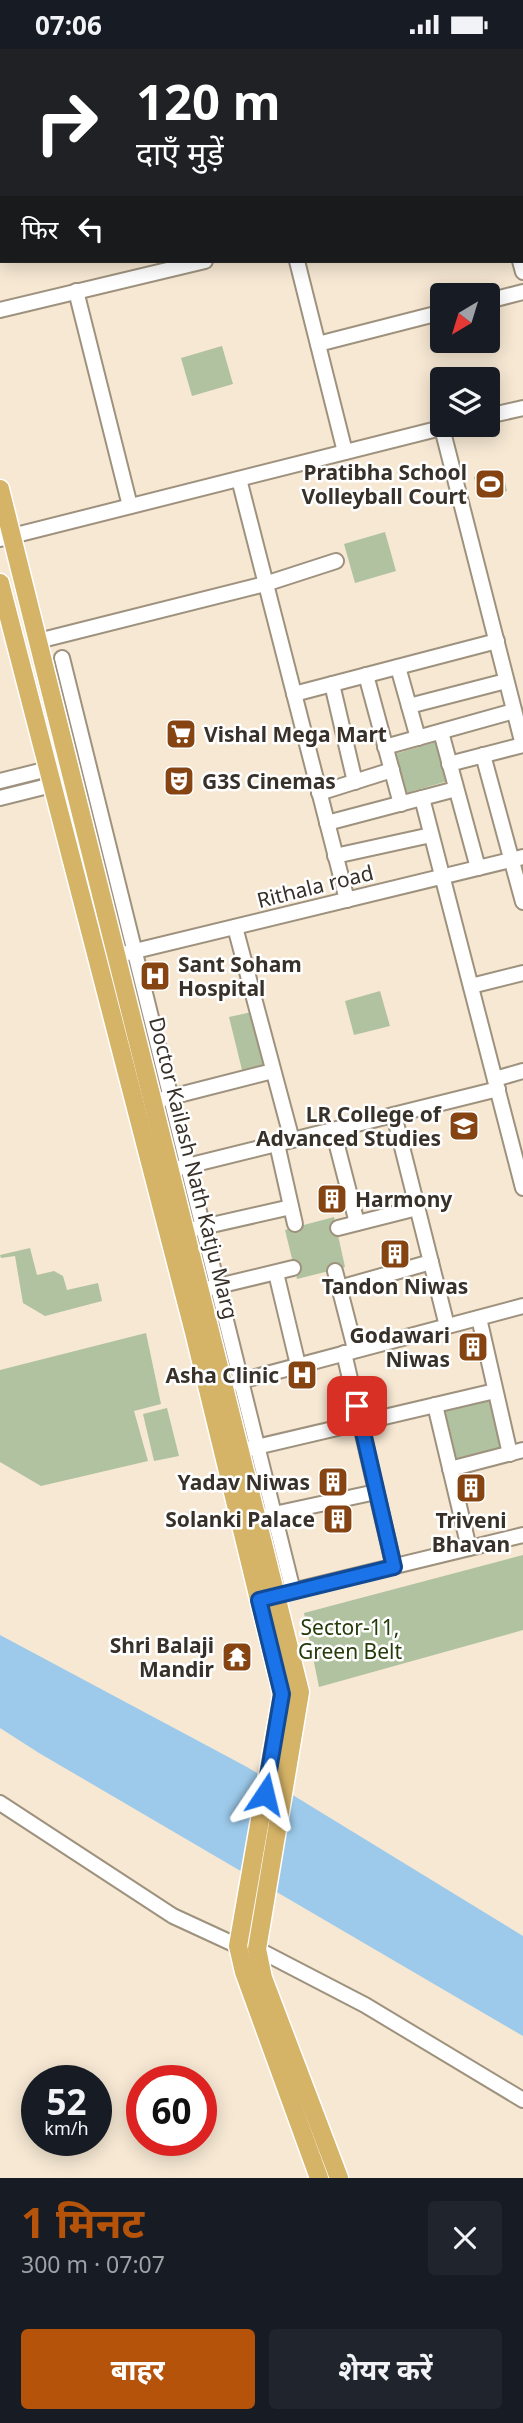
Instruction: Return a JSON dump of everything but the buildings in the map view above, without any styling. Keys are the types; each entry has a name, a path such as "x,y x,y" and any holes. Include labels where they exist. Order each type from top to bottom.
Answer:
{"main road":[{"name":"Doctor Kailash Nath Katju Marg","path":"0,489 6,538 38,641 126,954 265,1516 276,1595 282,1694 238,1946"},
{"name":"Doctor Kailash Nath Katju Marg","path":"0,583 194,1332 276,1595 300,1692 257,1949"},
{"path":"238,1946 244,1972 319,2178"},
{"path":"257,1949 263,1978 339,2178"}],"street":[{"path":"0,310 179,263"},
{"path":"298,263 345,452"},
{"path":"76,291 130,506"},
{"path":"500,298 523,292"},
{"path":"318,344 430,316"},
{"path":"500,414 523,408"},
{"path":"6,538 430,431"},
{"path":"449,764 523,745 450,437"},
{"path":"239,479 347,899"},
{"path":"38,641 265,584 336,561"},
{"path":"294,694 497,641"},
{"path":"62,658 126,954"},
{"path":"398,667 418,738"},
{"path":"366,675 401,804"},
{"path":"409,706 506,681"},
{"path":"332,684 355,782"},
{"path":"385,747 514,711"},
{"path":"441,732 478,868"},
{"path":"483,755 518,858 523,902"},
{"path":"319,793 391,770"},
{"path":"0,781 50,777"},
{"path":"0,798 50,777"},
{"path":"327,823 456,789"},
{"path":"422,798 496,1084 516,1130 523,1188"},
{"path":"335,856 431,835"},
{"name":"Rithala road","path":"97,960 518,858"},
{"path":"235,927 292,1140"},
{"path":"471,986 523,973"},
{"path":"161,1099 273,1071"},
{"path":"180,1168 394,1115 496,1084 523,1071"},
{"path":"394,1115 447,1326"},
{"path":"333,1130 357,1223"},
{"path":"276,1144 295,1224"},
{"path":"194,1229 291,1207"},
{"path":"338,1228 417,1208"},
{"path":"339,1288 431,1262"},
{"path":"209,1288 293,1268"},
{"path":"335,1271 360,1423 394,1567"},
{"path":"275,1273 298,1365"},
{"path":"232,1383 523,1306"},
{"path":"450,1469 517,1452 495,1391 479,1318"},
{"path":"249,1449 495,1391"},
{"path":"435,1405 469,1548"},
{"path":"265,1516 376,1492"},
{"path":"276,1595 523,1535"},
{"path":"0,1803 173,1916 238,1946 257,1949 365,2005 523,2100"}],"green space":[{"path":"222,346 233,384 192,396 181,358"},
{"name":"Pratibha School Volleyball Court","path":"502,470 507,491 479,498 474,477"},
{"path":"385,532 396,571 355,583 344,544"},
{"path":"436,742 448,781 406,793 395,754"},
{"path":"380,991 390,1026 354,1035 345,1001"},
{"path":"252,1012 266,1069 243,1074 229,1017"},
{"path":"334,1217 345,1267 297,1279 285,1230"},
{"path":"30,1248 37,1275 54,1271 63,1276 67,1290 98,1283 102,1301 45,1316 23,1303 15,1256 1,1258 0,1255"},
{"path":"146,1333 161,1404 134,1411 148,1461 41,1486 0,1462 0,1370"},
{"path":"492,1395 507,1450 454,1464 439,1409"},
{"path":"167,1408 179,1456 154,1461 143,1414"},
{"name":"Sector-11, Green Belt","path":"523,1555 523,1630 319,1687 304,1613"}],"water":[{"path":"0,1635 247,1767 523,1936 523,2036 0,1728"}],"place":[{"name":"Pratibha School Volleyball Court","path":"490,484"},
{"name":"Vishal Mega Mart","path":"181,734"},
{"name":"G3S Cinemas","path":"179,781"},
{"name":"Sant Soham Hospital","path":"155,976"},
{"name":"LR College of Advanced Studies","path":"464,1126"},
{"name":"Harmony","path":"332,1199"},
{"name":"Tandon Niwas","path":"395,1254"},
{"name":"Godawari Niwas","path":"473,1347"},
{"name":"Asha Clinic","path":"302,1375"},
{"name":"Yadav Niwas","path":"333,1482"},
{"name":"Triveni Bhavan","path":"471,1488"},
{"name":"Solanki Palace","path":"338,1519"},
{"name":"Shri Balaji Mandir","path":"237,1657"}],"route":[{"path":"265,1794 282,1694 259,1600 394,1567 357,1406"}]}
